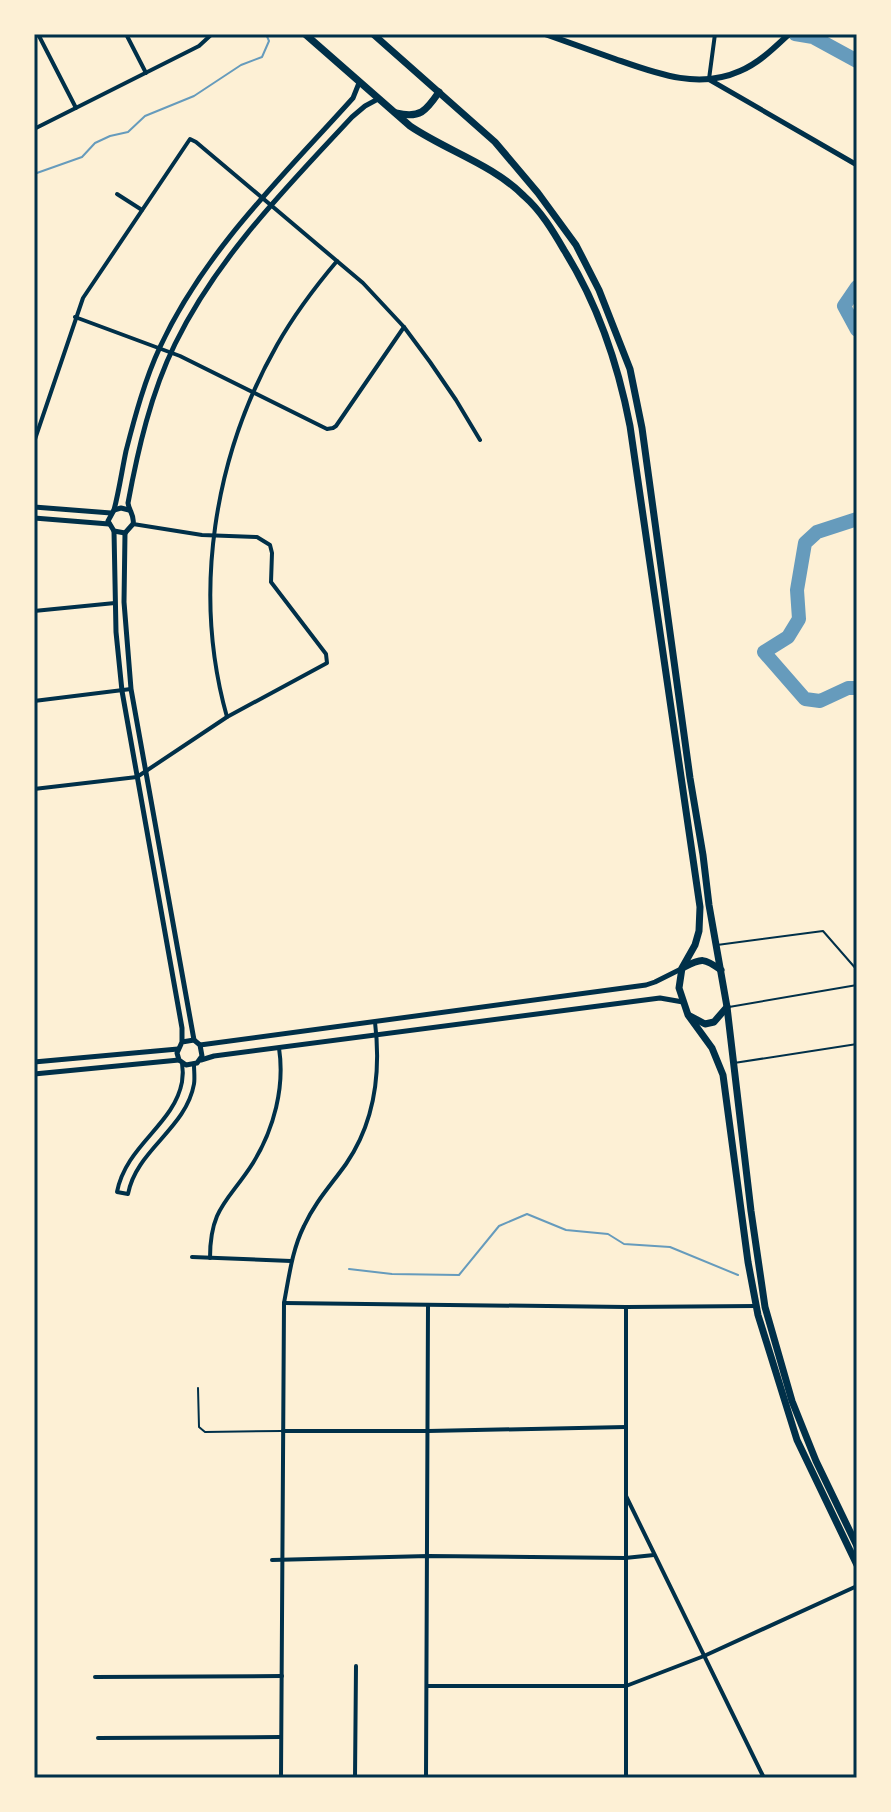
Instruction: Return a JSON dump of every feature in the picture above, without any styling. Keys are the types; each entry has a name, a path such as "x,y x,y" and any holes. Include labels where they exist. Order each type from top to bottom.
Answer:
{"highway":[{"path":"305,34 427,138 488,169 526,197 548,224 581,278 602,325 624,394 700,907 699,931 682,968 679,988 688,1015 712,1048 723,1075 756,1306 797,1440 857,1565"},
{"path":"375,35 495,142 530,183 576,245 599,290 630,369 649,470 688,765 727,1007 765,1307 792,1401 816,1461 857,1546"},
{"path":"393,112 411,116 419,114 439,92"},
{"path":"682,968 707,960 721,970"},
{"path":"688,1015 705,1024 714,1022 727,1007"}],"main road":[{"path":"545,34 668,76 694,80 743,70 789,34"}],"street":[{"path":"38,34 76,108"},
{"path":"126,34 146,73"},
{"path":"34,129 199,46 212,34"},
{"path":"715,34 709,79 857,165"},
{"path":"194,1065 194,1084 187,1102 137,1168 128,1194 117,1192 127,1162 163,1120 183,1081 177,1053 182,1042 182,1028 122,691 115,603 114,531 109,524 133,426 159,348 184,302 261,197 353,98 359,83"},
{"path":"200,1060 203,1052 194,1040 131,689 124,602 125,533 133,524 128,503 144,430 160,378 171,352 208,287 270,205 352,117 378,99"},
{"path":"34,442 75,317 89,288 190,139 363,283 404,327 444,381 480,440"},
{"path":"117,194 142,210"},
{"path":"227,717 217,672 211,581 222,486 253,392 290,323 337,261"},
{"path":"75,317 171,352 327,429 333,428 404,327"},
{"path":"34,418 41,420"},
{"path":"34,507 112,512 121,508 129,510"},
{"path":"34,518 109,524"},
{"path":"34,789 137,777 227,717 325,665 328,659 271,582 272,553 265,541 257,537 215,536 133,524"},
{"path":"114,531 125,533"},
{"path":"34,611 115,603"},
{"path":"34,701 131,689"},
{"path":"200,1045 646,985 682,968"},
{"path":"194,1065 214,1056 660,998 683,1002"},
{"path":"281,1778 284,1303 291,1261 299,1237 310,1214 348,1161 366,1127 376,1090 375,1022"},
{"path":"182,1042 194,1040"},
{"path":"210,1258 212,1231 219,1211 256,1158 271,1125 279,1088 279,1048"},
{"path":"34,1062 178,1049"},
{"path":"34,1074 181,1061 194,1065"},
{"path":"192,1257 291,1261"},
{"path":"284,1303 756,1306"},
{"path":"426,1778 428,1305"},
{"path":"626,1307 626,1778"},
{"path":"283,1431 626,1427"},
{"path":"626,1495 764,1778"},
{"path":"272,1560 428,1556 625,1558 654,1555"},
{"path":"427,1686 626,1686 704,1656 857,1586"},
{"path":"355,1778 356,1666"},
{"path":"95,1677 282,1676"},
{"path":"98,1738 281,1737"}],"lane":[{"path":"716,945 823,931 857,970"},
{"path":"727,1007 857,985"},
{"path":"733,1063 857,1044"},
{"path":"198,1388 199,1427 205,1432 283,1431"}],"waterway":[{"path":"34,174 82,157 95,143 128,132 145,116 194,96 241,65 262,57 269,41 266,34"},
{"path":"795,34 813,37 857,61"},
{"path":"857,287 844,306 857,330"},
{"path":"857,519 817,532 805,543 797,590 799,619 788,637 764,652 805,699 820,701 848,688 857,688"},
{"path":"349,1269 392,1274 459,1275 499,1226 527,1214 566,1230 608,1234 624,1244 670,1247 738,1275"}]}
